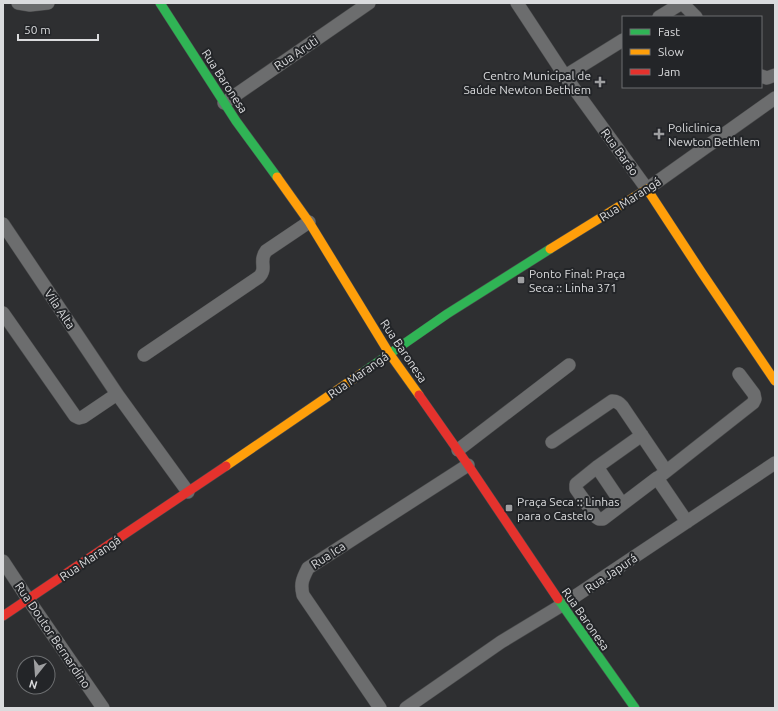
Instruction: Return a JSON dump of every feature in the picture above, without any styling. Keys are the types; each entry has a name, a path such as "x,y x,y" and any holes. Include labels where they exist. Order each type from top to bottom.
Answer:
{"street":[{"path":"18,3 30,5 48,3"},
{"name":"Rua Baronesa","path":"160,3 224,103 308,222 390,353 458,450 562,606 635,708"},
{"name":"Rua Aruti","path":"224,103 369,3"},
{"name":"Rua Barão","path":"517,3 564,76 647,189 775,381"},
{"path":"662,16 682,3 695,16"},
{"path":"564,76 622,41"},
{"path":"762,76 767,78 775,75"},
{"name":"Rua Marangá","path":"3,616 188,492 447,314 647,189 775,98"},
{"path":"144,355 259,277 262,274 262,260 266,251 308,222"},
{"name":"Vila Alta","path":"3,224 118,394 188,492"},
{"path":"3,314 74,416 79,418 82,417 118,394"},
{"path":"458,450 569,365"},
{"path":"642,435 576,484 576,489 599,519 603,519 754,403 754,394 739,374"},
{"path":"552,442 612,401 620,403 642,435 661,475 687,522"},
{"name":"Rua Japurá","path":"406,708 501,642 562,606 775,463"},
{"name":"Rua Ica","path":"380,708 303,595 301,587 303,578 308,568 468,465"},
{"path":"597,467 622,504"},
{"name":"Rua Doutor Bernardino","path":"3,561 103,708"}],"traffic: fast":[{"path":"160,3 236,121 277,177"},
{"path":"362,373 447,314 550,249"},
{"path":"558,599 635,708"}],"traffic: slow":[{"path":"277,177 309,222 389,353 419,395"},
{"path":"550,249 647,189 775,381"},
{"path":"226,466 362,373"}],"traffic: jam":[{"path":"419,395 558,599"},
{"path":"3,616 226,466"}],"place":[{"name":"Centro Municipal de Saúde Newton Bethlem","path":"600,82"},
{"name":"Policlinica Newton Bethlem","path":"659,134"},
{"name":"Ponto Final: Praça Seca :: Linha 371","path":"521,280"},
{"name":"Praça Seca :: Linhas para o Castelo","path":"509,508"}]}
